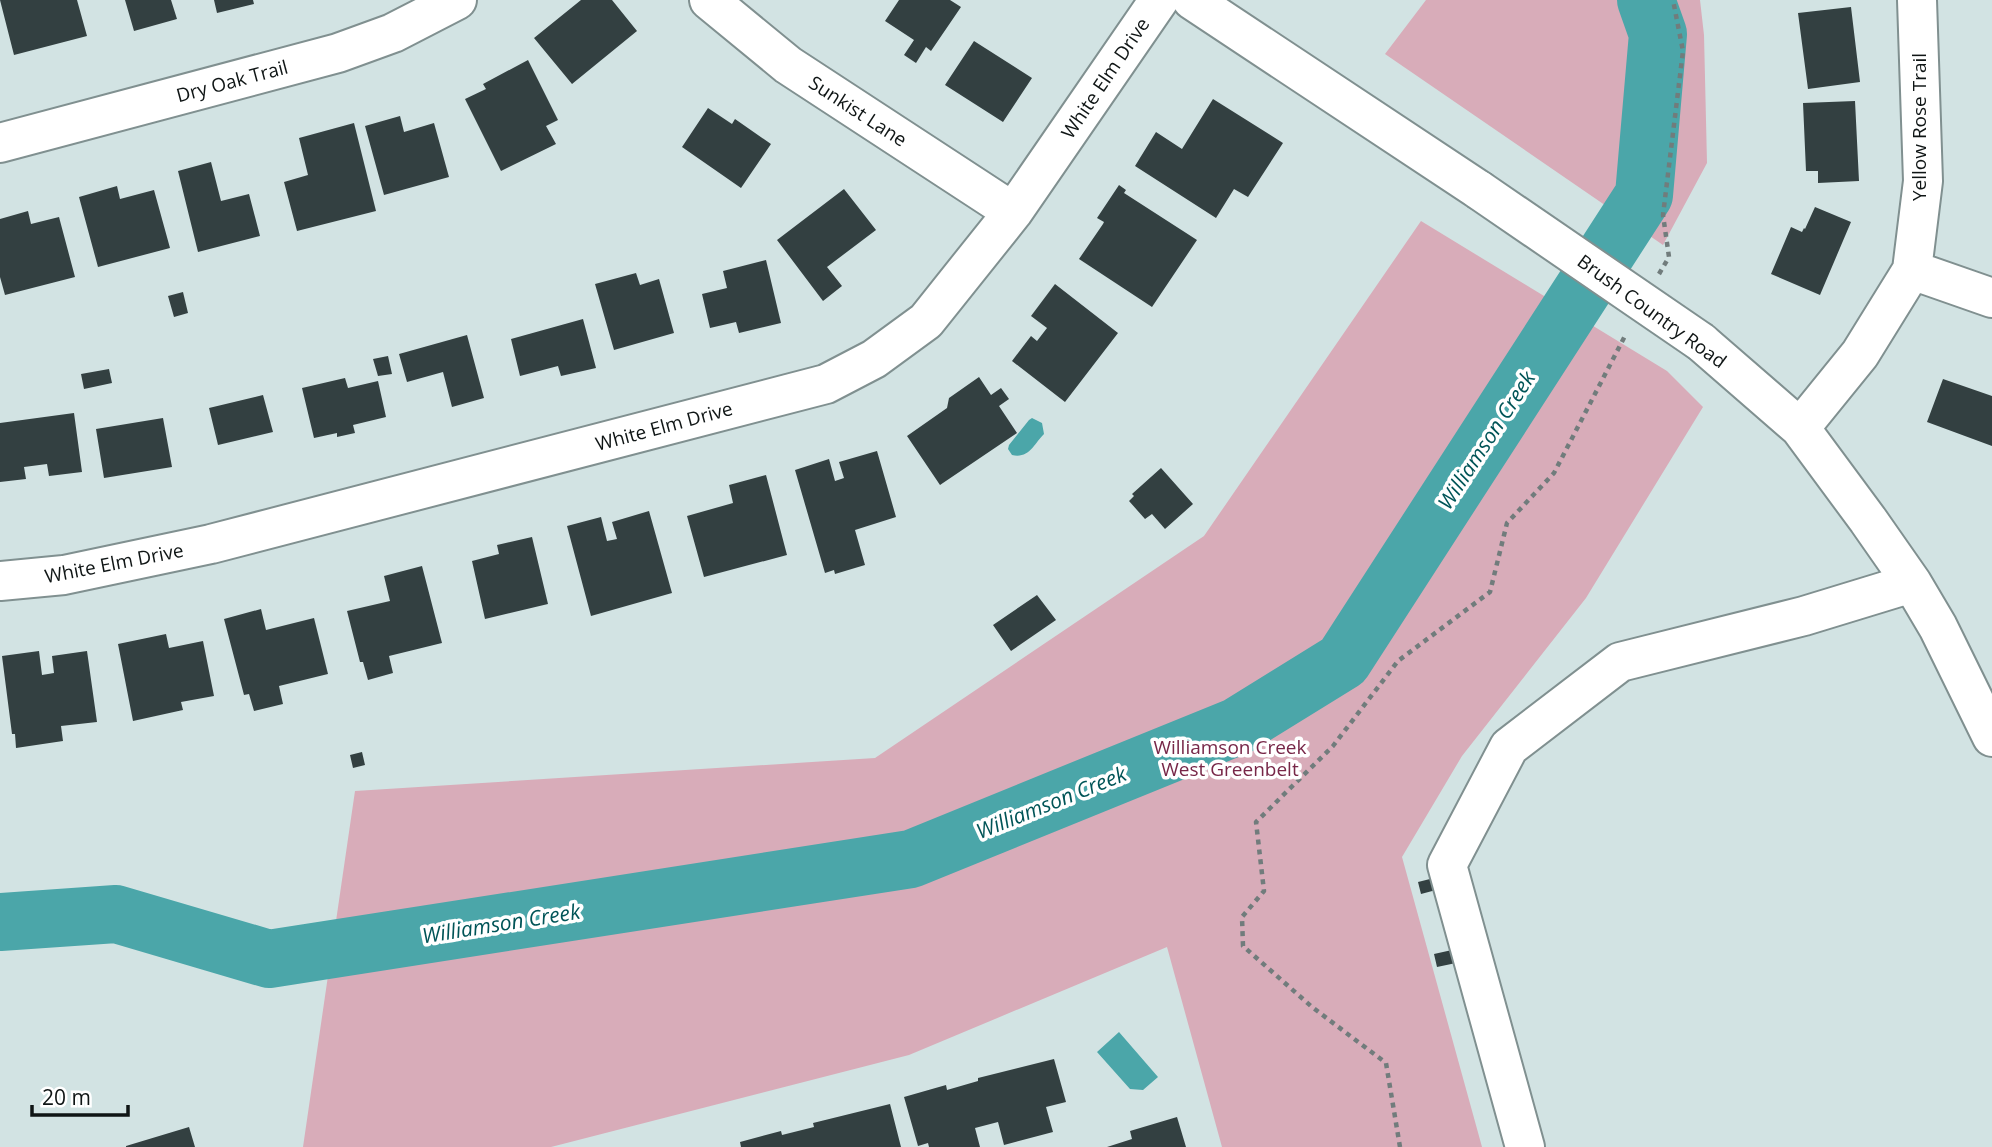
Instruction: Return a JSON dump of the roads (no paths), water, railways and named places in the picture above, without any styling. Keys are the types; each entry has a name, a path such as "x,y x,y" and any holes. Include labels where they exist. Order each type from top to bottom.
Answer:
{"street":[{"name":"Dry Oak Trail","path":"0,143 338,53 393,33 457,0"},
{"name":"Sunkist Lane","path":"709,0 788,65 1013,212"},
{"name":"White Elm Drive","path":"0,581 64,575 211,544 825,384 874,359 926,321 1013,212 1159,0"},
{"name":"Brush Country Road","path":"1192,0 1479,190 1701,342 1800,428 1912,583 1938,627 1992,737"},
{"name":"Yellow Rose Trail","path":"1800,428 1860,354 1912,270 1923,181 1917,0"},
{"path":"1912,270 1992,298"},
{"path":"1525,1147 1447,864 1509,747 1620,662 1804,616 1912,583"}],"water":[{"path":"1032,418 1042,423 1044,434 1027,453 1012,455 1008,449 1009,445"},
{"path":"1119,1032 1158,1077 1143,1090 1130,1089 1097,1052"}],"waterway":[{"name":"Williamson Creek","path":"0,922 116,914 269,959 911,859 1238,726 1343,661 1644,195 1658,34 1646,0"}],"park label":[{"name":"Williamson Creek West Greenbelt","path":"1230,758"}]}
